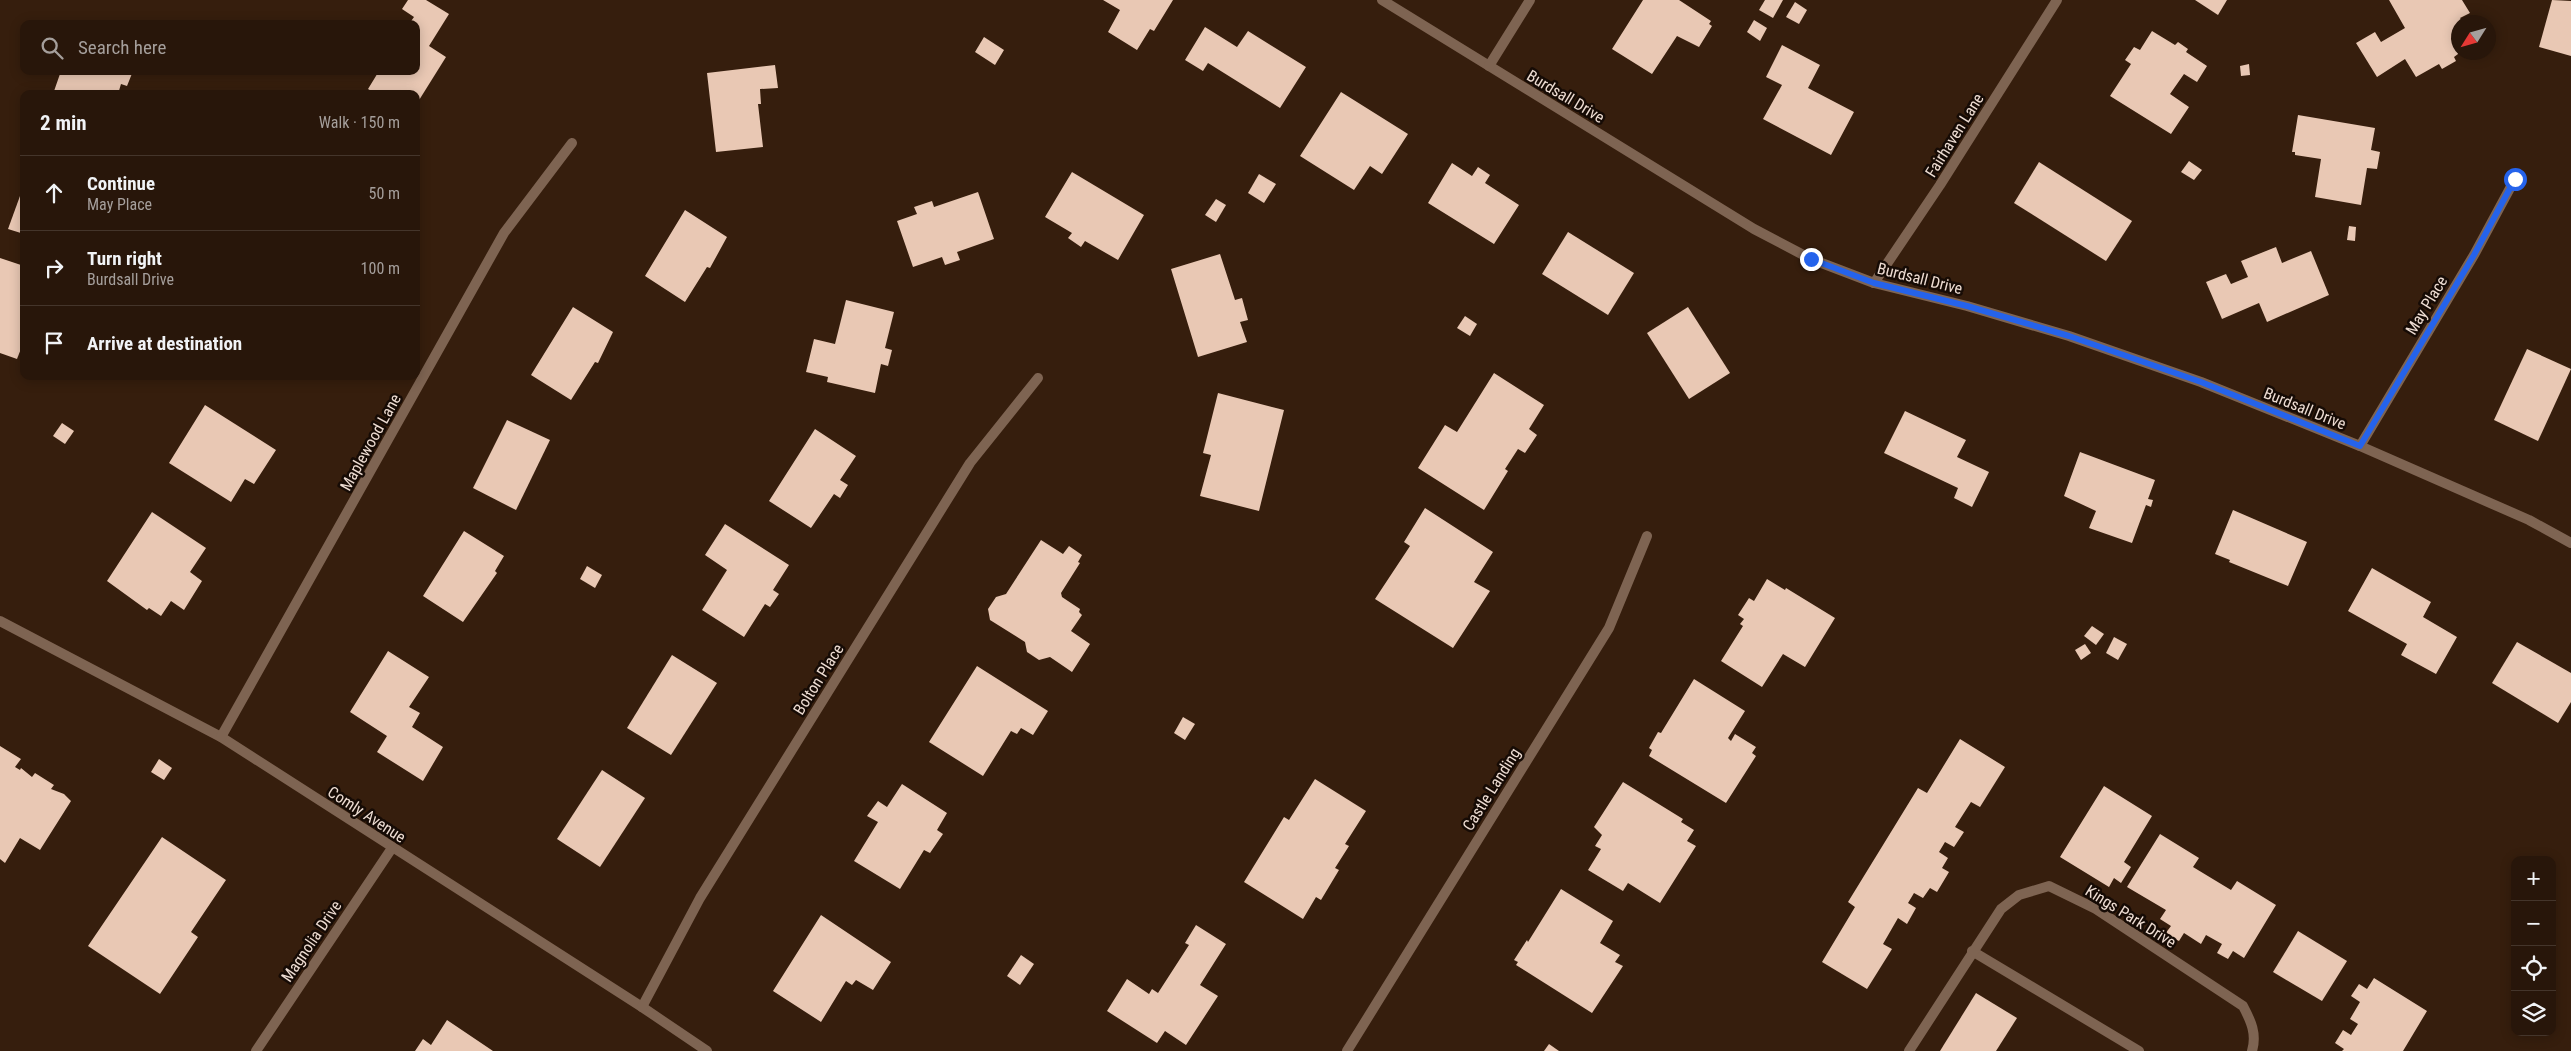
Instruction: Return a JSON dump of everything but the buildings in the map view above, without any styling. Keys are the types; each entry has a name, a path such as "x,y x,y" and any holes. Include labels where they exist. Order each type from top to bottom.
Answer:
{"street":[{"name":"Burdsall Drive","path":"1382,0 1754,229 1811,259 1874,283 1967,306 2069,336 2201,382 2360,446 2529,520 2571,543"},
{"path":"1489,66 1530,0"},
{"name":"Fairhaven Lane","path":"1874,283 1940,185 2057,0"},
{"name":"Maplewood Lane","path":"222,737 504,233 572,143"},
{"name":"May Place","path":"2360,446 2474,255 2515,179"},
{"name":"Bolton Place","path":"642,1007 700,898 970,463 1038,378"},
{"name":"Castle Landing","path":"1347,1051 1609,628 1647,536"},
{"name":"Comly Avenue","path":"0,621 222,737 642,1007 707,1051"},
{"name":"Magnolia Drive","path":"256,1051 392,848"},
{"name":"Kings Park Drive","path":"1909,1051 1972,951 2001,909 2019,895 2049,886 2096,909 2243,1006 2253,1024 2255,1042 2252,1051"},
{"path":"1972,951 2139,1051"}],"route":[{"path":"1811,259 1874,283 1967,306 2069,336 2201,382 2360,446 2474,255 2515,179"}]}
